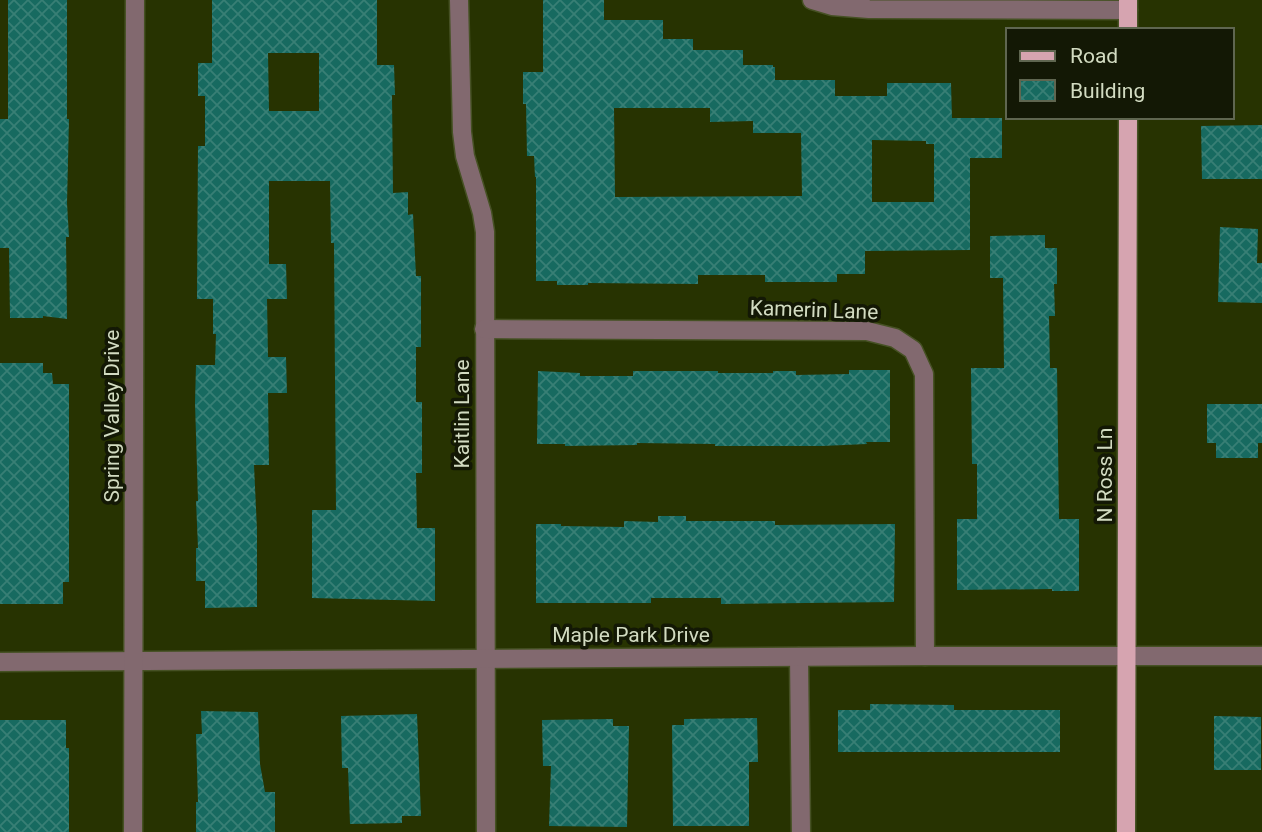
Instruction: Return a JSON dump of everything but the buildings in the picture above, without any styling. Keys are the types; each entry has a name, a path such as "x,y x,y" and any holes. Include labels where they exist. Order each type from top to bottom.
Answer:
{"main road":[{"path":"1128,5 1128,28"},
{"name":"N Ross Ln","path":"1126,832 1128,119"}],"street":[{"name":"Spring Valley Drive","path":"133,832 135,0"},
{"name":"Kaitlin Lane","path":"459,0 463,144 485,232 486,832"},
{"path":"812,0 832,6 869,9 1128,5"},
{"name":"Kamerin Lane","path":"484,328 867,331 895,338 913,350 924,374 925,656"},
{"name":"Maple Park Drive","path":"0,662 1262,656"},
{"path":"799,657 801,832"}]}
